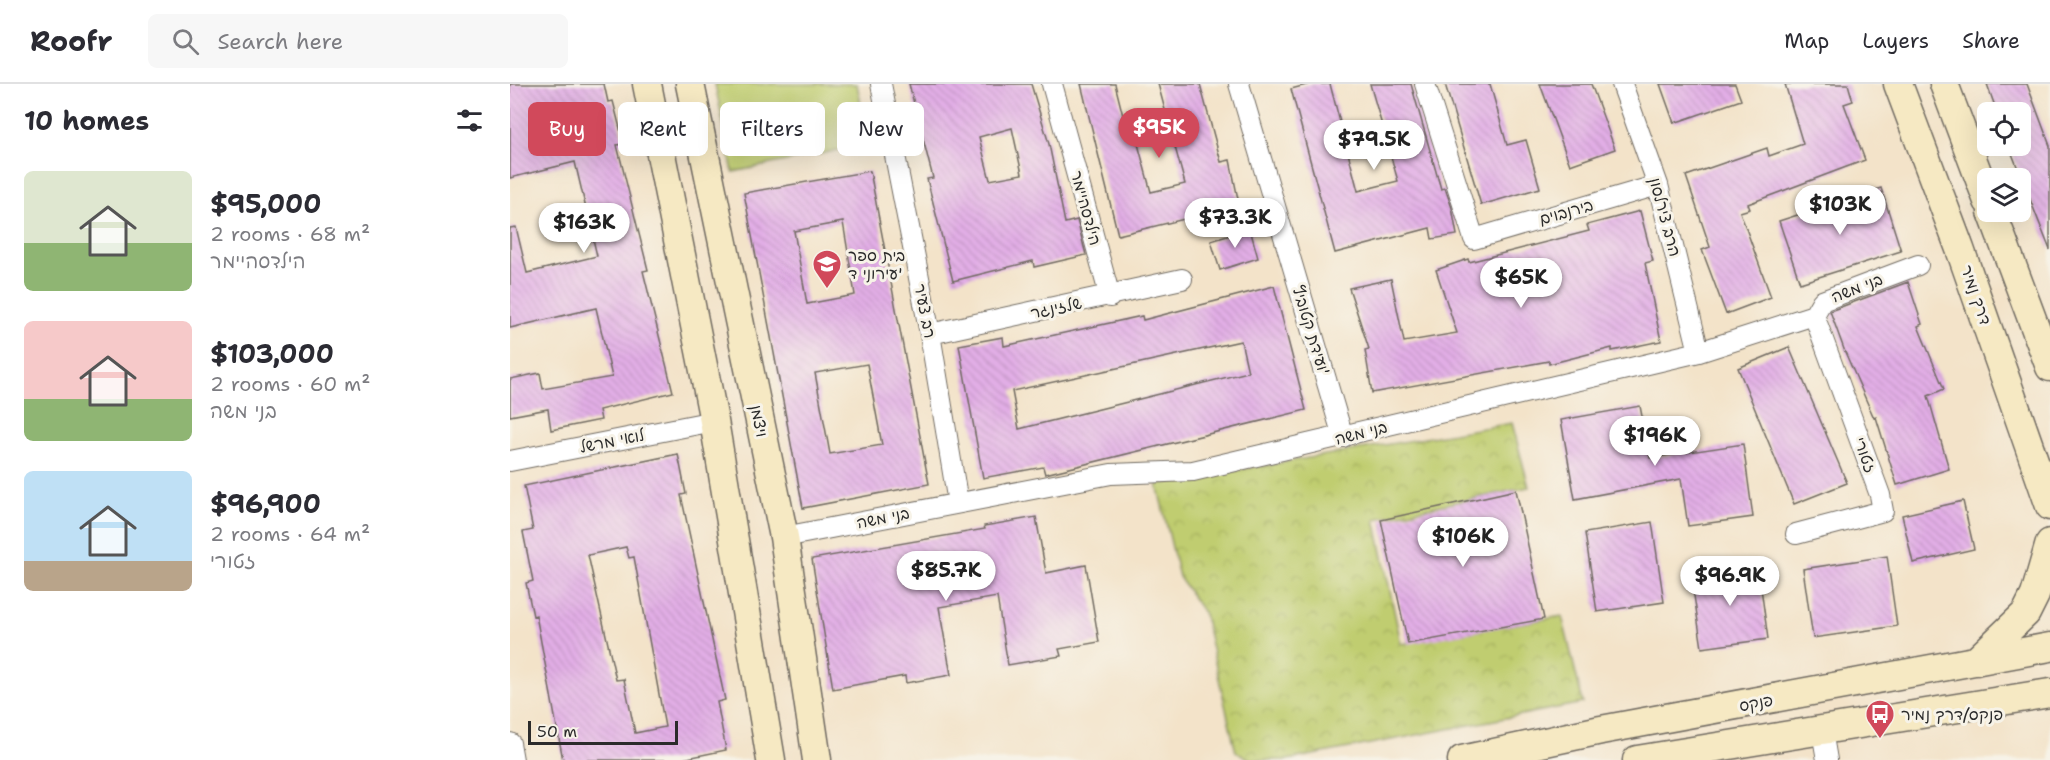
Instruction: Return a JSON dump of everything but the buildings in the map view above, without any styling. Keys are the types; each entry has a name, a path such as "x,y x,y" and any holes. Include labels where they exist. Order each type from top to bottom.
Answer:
{"main road":[{"path":"647,84 714,421 771,760"},
{"name":"ויצמן","path":"690,84 784,537 817,760"},
{"name":"דרך נמיר","path":"1898,84 1960,249 2050,506"},
{"path":"1944,84 1977,172"},
{"path":"1996,222 2050,367"},
{"path":"1976,662 2026,613 2035,595 2050,543"},
{"name":"פנקס","path":"1462,760 1601,730 2050,647"},
{"path":"1637,760 2050,693"}],"street":[{"name":"רב צעיר","path":"881,84 930,333 958,503"},
{"name":"הילדסהיימר","path":"1052,84 1110,297"},
{"name":"ועידת קטוביץ'","path":"1239,84 1343,437"},
{"name":"בירנבוים","path":"1425,84 1474,239 1658,185"},
{"name":"הרב צירלסון","path":"1622,84 1658,185 1699,352"},
{"name":"בני משה","path":"784,537 1111,474 1193,471 1699,352 1814,315 1822,301 1918,265"},
{"name":"שלזינגר","path":"930,333 1110,297 1182,279"},
{"name":"זטורי","path":"1796,534 1883,511 1880,495 1814,315"},
{"name":"לואי מרשל","path":"510,462 714,421"},
{"path":"1822,731 1827,760"},
{"path":"510,743 513,760"}],"green space":[{"path":"715,84 857,84 861,102 837,102 837,151 825,153 825,102 720,102 720,108"},
{"path":"730,156 811,156 733,172"},
{"path":"1512,423 1529,487 1375,519 1401,644 1562,616 1583,703 1287,760 1252,760 1236,752 1204,614 1179,577 1157,484"}],"place":[{"name":"בית ספר עירוני ד'","path":"827,290"},
{"name":"פנקס/דרך נמיר","path":"1880,740"}]}
